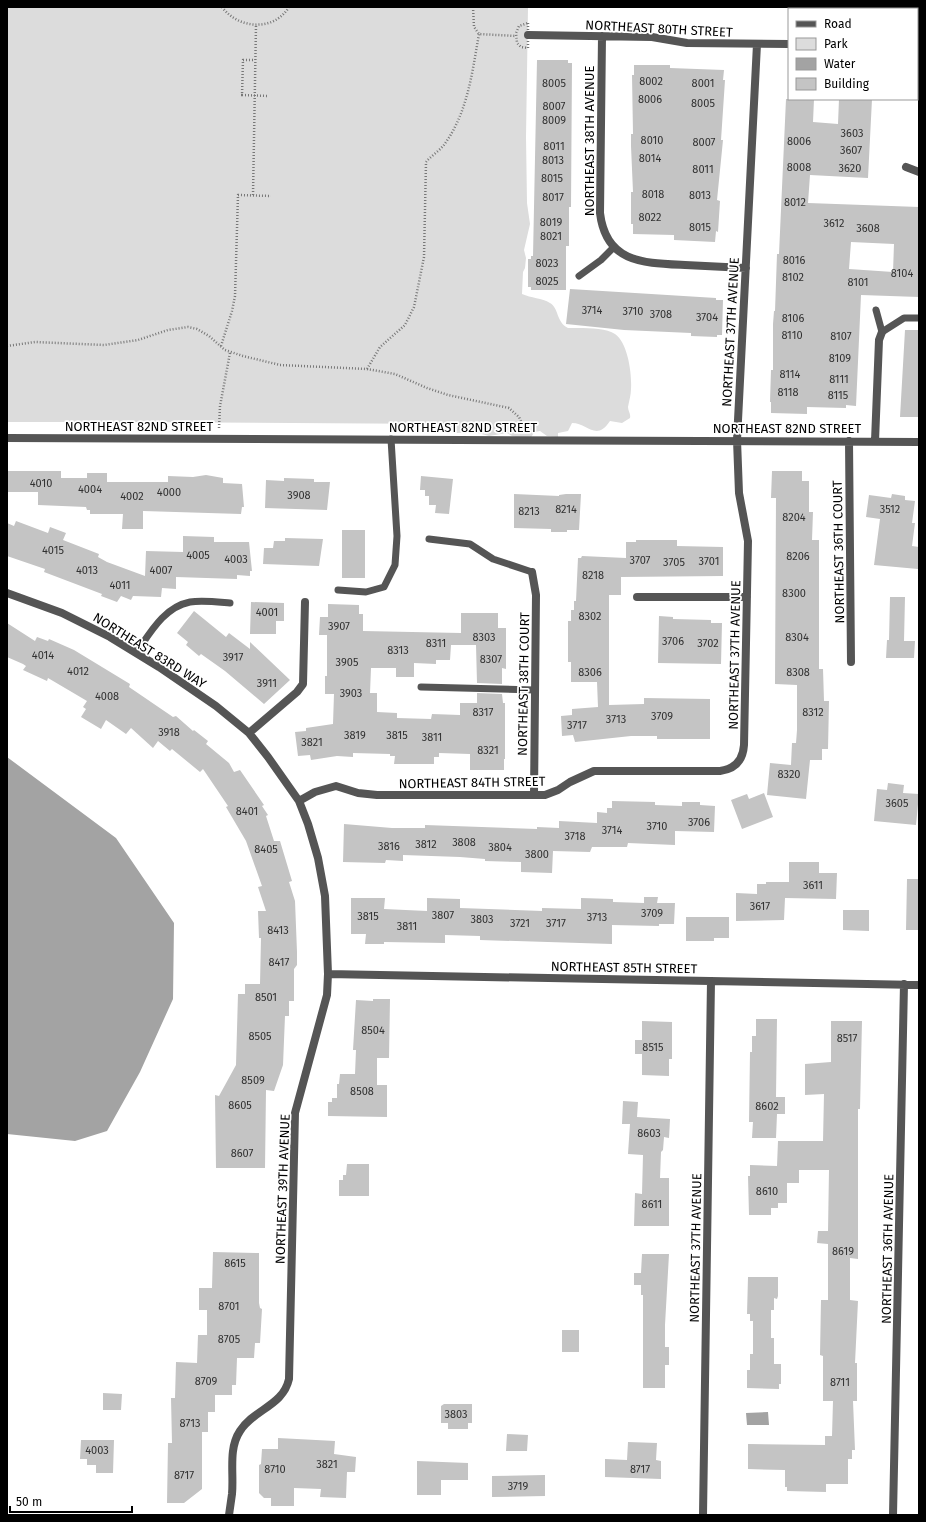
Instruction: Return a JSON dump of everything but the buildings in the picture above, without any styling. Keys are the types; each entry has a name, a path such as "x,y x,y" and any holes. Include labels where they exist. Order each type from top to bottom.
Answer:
{"street":[{"name":"NORTHEAST 80TH STREET","path":"528,36 652,37 687,43 788,44"},
{"name":"NORTHEAST 38TH AVENUE","path":"602,36 600,213 605,234 613,245"},
{"name":"NORTHEAST 37TH AVENUE","path":"738,763 743,755 744,745 747,534 739,493 737,440 757,44"},
{"path":"906,167 919,172"},
{"path":"613,245 629,258 652,264 746,268"},
{"path":"875,441 879,340 882,332"},
{"name":"NORTHEAST 82ND STREET","path":"7,438 527,439 919,442"},
{"name":"NORTHEAST 36TH COURT","path":"849,441 851,662"},
{"name":"NORTHEAST 38TH COURT","path":"532,572 536,595 534,795"},
{"name":"NORTHEAST 83RD WAY","path":"7,593 81,621 136,653 216,706 249,733 268,757 298,801"},
{"path":"637,597 747,598"},
{"path":"249,733 297,692 303,684 305,602"},
{"name":"NORTHEAST 84TH STREET","path":"298,801 315,792 336,786 358,793 377,795 551,794 594,771 720,771 730,769 738,763"},
{"name":"NORTHEAST 39TH AVENUE","path":"229,1515 232,1493 232,1456 236,1438 245,1424 278,1401 284,1394 289,1379 295,1113 327,995 328,974 325,896 318,858 298,801"},
{"name":"NORTHEAST 85TH STREET","path":"328,974 919,985"},
{"name":"NORTHEAST 37TH AVENUE","path":"702,1515 712,981"},
{"name":"NORTHEAST 36TH AVENUE","path":"894,1515 904,984"}],"lane":[{"path":"579,276 602,260 613,245"},
{"path":"876,310 882,332 904,318 919,318"},
{"path":"338,590 366,592 384,587 395,565 397,536 391,439"},
{"path":"429,539 470,544 493,559 532,572"},
{"path":"136,653 155,625 178,606 191,602 230,602"},
{"path":"421,687 535,690"}],"path":[{"path":"222,7 232,18 243,24 256,25 268,23 279,18 289,7"},
{"path":"367,369 380,347 404,325 414,307 424,257 426,162 446,143 466,102 479,34 474,27 473,7"},
{"path":"254,195 256,25"},
{"path":"479,34 516,36"},
{"path":"255,60 243,60 241,95 268,96"},
{"path":"220,346 232,311 235,296 238,195 271,196"},
{"path":"7,346 35,342 104,345 138,340 168,330 188,327 197,329 230,353 280,365 367,369 395,374 427,388 448,395 509,408 519,417 527,439"},
{"path":"218,438 220,406 230,353"}],"green space":[{"path":"7,7 528,7 526,137 527,203 530,224 524,250 526,258 523,272 522,294 544,300 553,305 559,319 568,328 593,328 605,330 615,334 619,338 626,351 630,367 631,391 628,407 630,418 622,423 610,421 605,427 596,431 572,423 568,431 558,433 558,437 547,436 540,431 534,432 530,440 512,436 507,433 489,436 474,432 457,433 447,424 127,422 118,425 88,422 7,422"}],"water":[{"path":"7,757 116,838 174,923 173,999 140,1072 107,1131 75,1141 7,1134"},
{"path":"768,1412 769,1425 747,1425 746,1413"}]}
